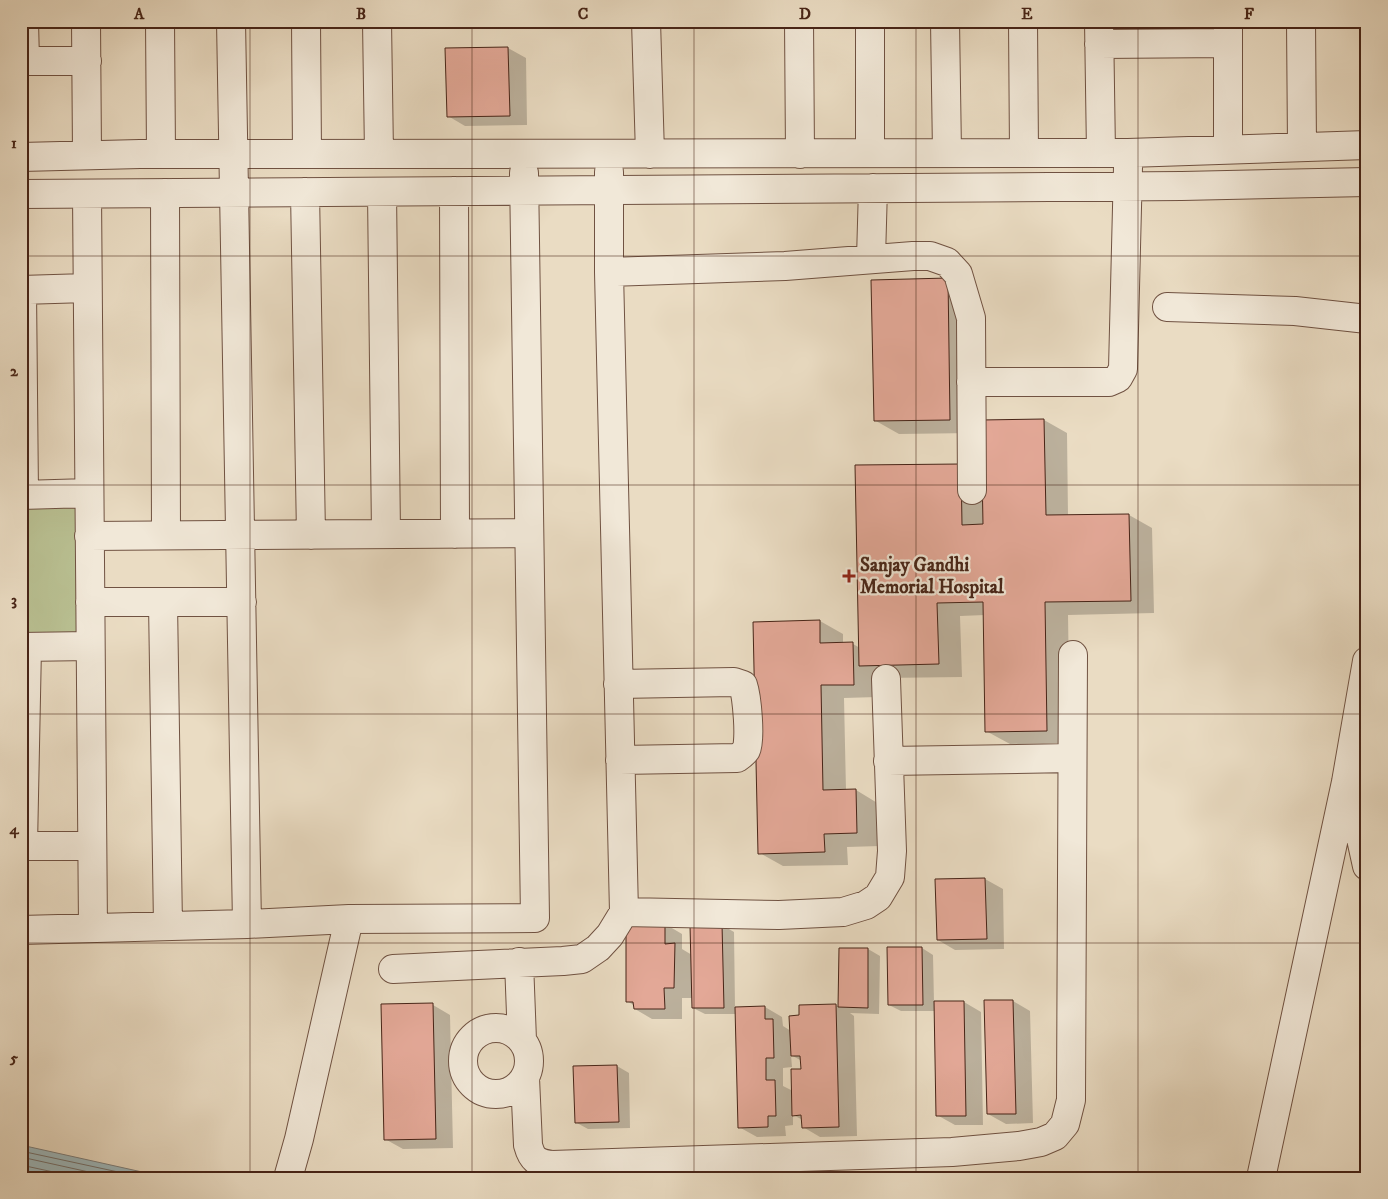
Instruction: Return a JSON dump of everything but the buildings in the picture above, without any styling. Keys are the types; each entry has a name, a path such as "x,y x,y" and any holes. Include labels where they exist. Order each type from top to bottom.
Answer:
{"street":[{"path":"24,21 23,61 87,61"},
{"path":"86,21 87,155"},
{"path":"160,21 161,154"},
{"path":"231,21 247,924"},
{"path":"306,21 307,154"},
{"path":"378,21 379,154"},
{"path":"646,21 650,154"},
{"path":"799,21 800,154"},
{"path":"870,21 870,153"},
{"path":"945,21 947,153"},
{"path":"1023,21 1024,153"},
{"path":"1301,21 1302,147"},
{"path":"1101,153 1099,32 1228,32 1228,149"},
{"path":"21,157 161,154 1128,153 1367,145"},
{"path":"393,969 582,959 598,948 610,935 624,912 609,272 608,153"},
{"path":"971,382 1109,382 1118,378 1123,369 1128,153"},
{"path":"482,154 482,191"},
{"path":"21,930 247,924 349,919 535,918 524,154"},
{"path":"747,154 749,189"},
{"path":"21,194 1127,186 1367,182"},
{"path":"871,258 873,188"},
{"path":"454,191 455,534"},
{"path":"306,192 311,534"},
{"path":"382,192 386,534"},
{"path":"165,193 166,535"},
{"path":"87,194 92,928"},
{"path":"609,272 785,266 871,258 930,256 947,262 958,274 971,318 972,490"},
{"path":"87,288 21,290 22,495 89,493"},
{"path":"1168,307 1295,311 1367,319"},
{"path":"89,536 529,533"},
{"path":"90,602 242,602"},
{"path":"164,602 168,926"},
{"path":"90,646 24,647 22,846 92,846"},
{"path":"525,1078 530,1154 535,1160 552,1165 952,1152 1020,1146 1041,1142 1055,1136 1064,1124 1071,1100 1073,655"},
{"path":"1261,1178 1346,782 1367,661"},
{"path":"624,912 779,915 843,912 866,905 878,897 890,877 892,851 886,679"},
{"path":"618,684 734,682 743,685 746,693 748,740 745,752 737,758 620,760"},
{"path":"888,761 1072,758"},
{"path":"1346,782 1364,834 1367,866"},
{"path":"289,1175 300,1139 349,919"},
{"path":"519,962 522,1040"},
{"path":"505,1028 515,1032 522,1040 530,1058 529,1069 519,1085 512,1090 495,1094 487,1093 472,1084 467,1077 463,1059 464,1051 469,1041 476,1034 485,1029 505,1028"}],"green space":[{"path":"21,501 83,501 85,644 21,644"}],"water":[{"path":"21,1145 169,1178 21,1178"}],"place":[{"name":"Sanjay Gandhi Memorial Hospital","path":"849,576"}]}
